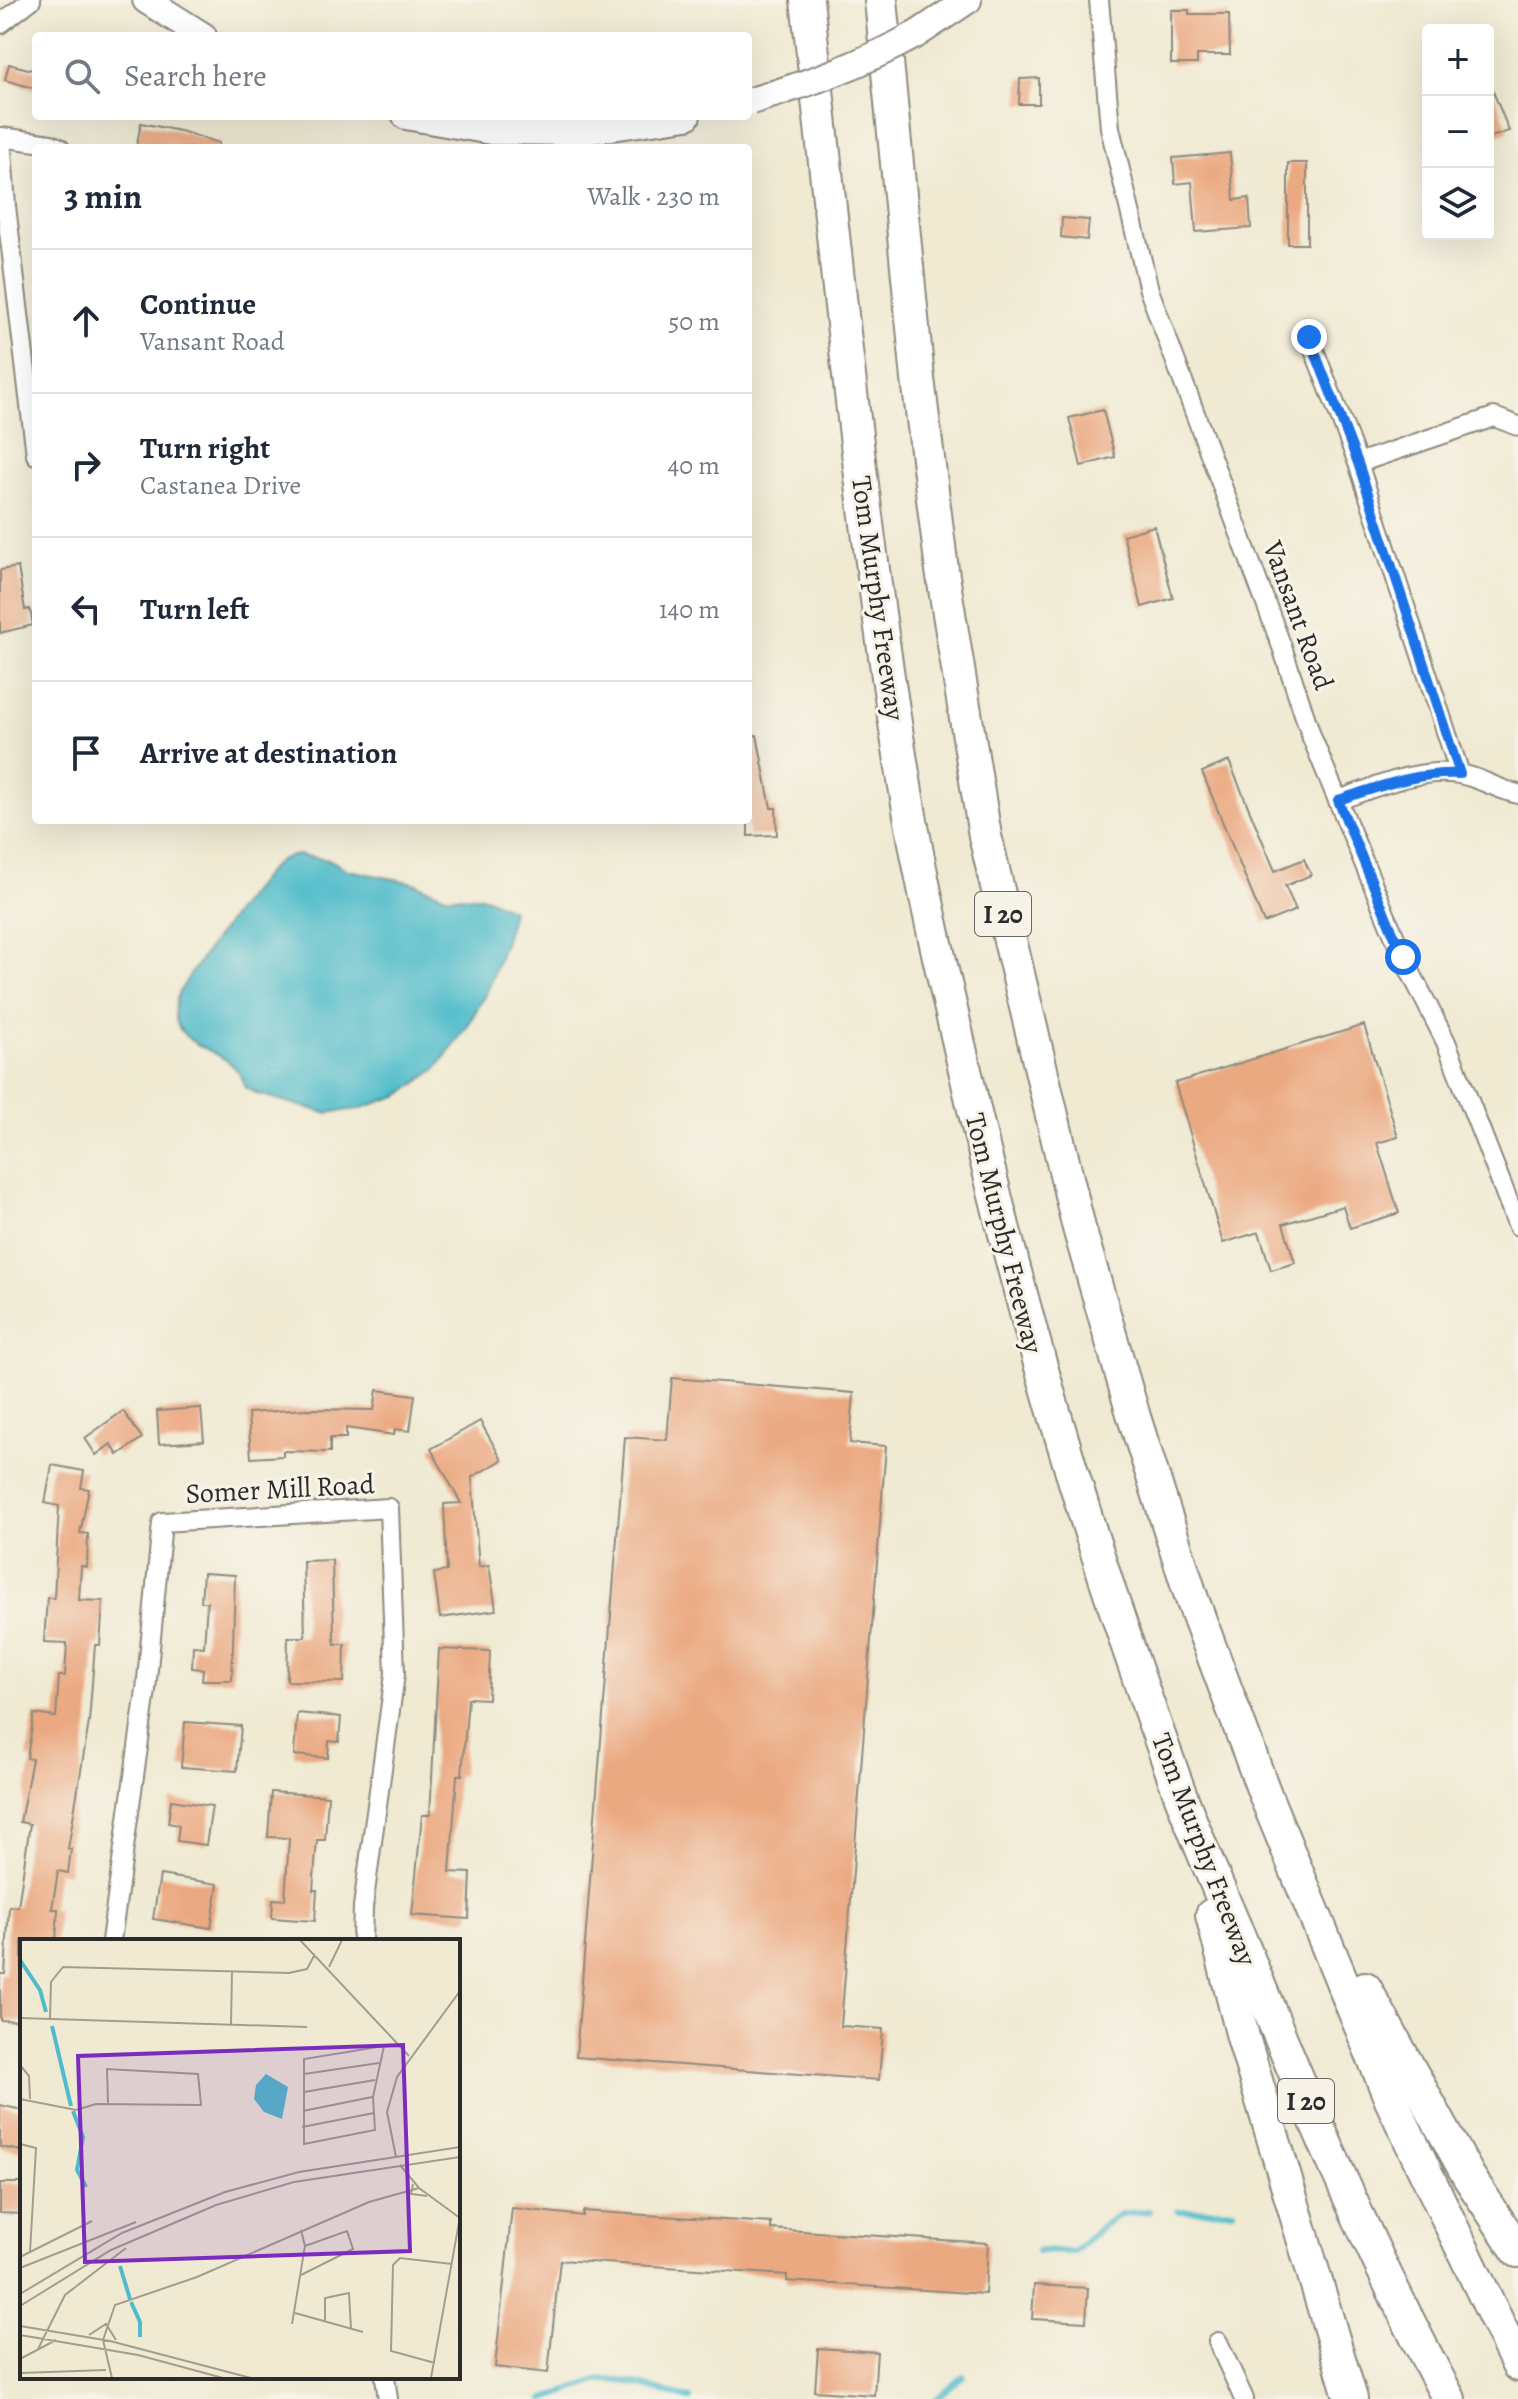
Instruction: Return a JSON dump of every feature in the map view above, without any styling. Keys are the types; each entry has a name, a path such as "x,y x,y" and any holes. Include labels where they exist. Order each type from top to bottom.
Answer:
{"highway":[{"name":"Tom Murphy Freeway","path":"807,0 845,341 907,802 976,1121 1036,1354 1117,1617 1181,1796 1315,2123 1422,2350 1449,2399"},
{"name":"I 20","path":"881,0 921,408 942,570 985,836 1079,1228 1134,1417 1192,1599 1266,1797 1391,2100 1518,2365"},
{"path":"1181,1796 1243,2037 1351,2399"},
{"path":"1266,1797 1396,2048 1469,2177 1518,2251"}],"street":[{"path":"0,24 31,0"},
{"path":"146,0 197,32"},
{"path":"752,101 860,64 917,34 968,0"},
{"name":"Vansant Road","path":"1099,0 1110,128 1149,290 1282,647 1312,738 1403,957 1446,1042 1518,1226"},
{"path":"429,120 491,131 578,132 660,120"},
{"path":"32,422 0,137 51,144"},
{"path":"1309,337 1358,463 1460,774"},
{"path":"1358,463 1494,417 1518,426"},
{"path":"1338,800 1421,775 1460,774 1518,794"},
{"name":"Somer Mill Road","path":"111,1939 146,1690 162,1522 389,1508 395,1674 363,1907 362,1939"},
{"path":"1218,2342 1244,2399"},
{"path":"385,2379 388,2399"}],"water":[{"path":"298,855 330,860 348,870 414,883 446,896 485,897 512,910 489,987 467,1027 436,1069 400,1095 359,1109 326,1113 258,1094 245,1087 240,1074 231,1064 187,1037 179,1028 175,1016 177,998 182,988 242,903 280,860"}],"building":[{"path":"1171,10 1189,10 1189,14 1229,14 1230,55 1197,55 1197,64 1171,64"},
{"path":"9,64 32,70 32,88 5,80"},
{"path":"1039,78 1039,104 1019,104 1020,79"},
{"path":"1494,94 1509,131 1494,136"},
{"path":"141,123 219,143 219,144 137,144"},
{"path":"1230,153 1234,200 1249,198 1251,228 1196,232 1192,182 1175,184 1173,158"},
{"path":"1288,163 1307,163 1307,244 1288,244"},
{"path":"1062,218 1089,220 1087,240 1061,237"},
{"path":"1103,410 1115,457 1081,466 1069,418"},
{"path":"1154,526 1173,598 1142,607 1123,535"},
{"path":"18,567 25,610 30,609 32,625 0,633 0,570"},
{"path":"757,735 771,808 776,808 777,835 748,836 748,824 752,824 752,736"},
{"path":"1229,761 1275,871 1304,859 1311,875 1285,886 1296,910 1264,923 1202,772"},
{"path":"1364,1025 1398,1137 1377,1143 1399,1213 1350,1228 1343,1206 1283,1224 1295,1263 1271,1270 1259,1232 1223,1243 1175,1083"},
{"path":"672,1378 854,1393 850,1443 886,1446 841,2026 883,2029 879,2080 576,2057 625,1437 667,1440"},
{"path":"377,1390 415,1395 410,1431 395,1429 394,1435 346,1428 346,1438 330,1438 330,1452 283,1451 283,1456 251,1458 248,1413 306,1409 374,1410"},
{"path":"201,1408 204,1441 159,1444 157,1411"},
{"path":"123,1411 142,1438 118,1455 111,1444 96,1455 85,1438"},
{"path":"480,1421 502,1460 472,1477 479,1567 489,1565 496,1610 440,1618 434,1573 447,1571 444,1504 461,1503 431,1449"},
{"path":"52,1465 84,1471 81,1488 89,1489 80,1533 88,1534 87,1567 81,1566 79,1600 103,1601 100,1645 95,1645 89,1722 68,1849 71,1849 68,1873 58,1871 52,1909 58,1909 56,1939 20,1939 20,2021 0,2020 0,1974 5,1974 9,1906 18,1907 30,1824 20,1822 32,1759 27,1758 34,1714 56,1717 59,1676 65,1676 67,1643 44,1642 47,1598 54,1598 59,1506 45,1503"},
{"path":"332,1560 334,1638 335,1644 345,1644 344,1682 287,1681 288,1637 305,1637 303,1561"},
{"path":"203,1573 235,1575 232,1680 202,1680 203,1669 192,1668 193,1646 204,1647 207,1602 201,1602"},
{"path":"439,1649 490,1651 488,1699 468,1698 462,1775 457,1775 450,1872 471,1873 469,1919 412,1915 422,1815 430,1815"},
{"path":"297,1713 341,1717 339,1742 329,1741 328,1758 294,1755"},
{"path":"185,1722 241,1726 237,1771 181,1767"},
{"path":"271,1792 328,1796 325,1840 317,1840 313,1890 317,1890 315,1921 272,1918 273,1899 285,1900 289,1838 268,1837"},
{"path":"171,1800 212,1806 206,1845 177,1841 179,1825 168,1823"},
{"path":"160,1875 218,1884 211,1928 153,1919"},
{"path":"0,2105 20,2110 20,2151 0,2147"},
{"path":"0,2183 20,2183 20,2214 0,2213"},
{"path":"512,2208 583,2216 583,2211 771,2223 771,2229 988,2243 985,2294 787,2281 787,2275 560,2260 548,2373 495,2367"},
{"path":"1034,2285 1088,2288 1086,2322 1032,2319"},
{"path":"818,2348 877,2352 874,2395 815,2391"}],"waterway":[{"path":"1178,2211 1233,2210"},
{"path":"1037,2251 1074,2252 1120,2214 1149,2211"},
{"path":"936,2399 963,2376"},
{"path":"544,2399 603,2380 628,2382 690,2399"}],"route":[{"path":"1309,337 1358,463 1460,774 1431,773 1338,800 1403,957"}]}
